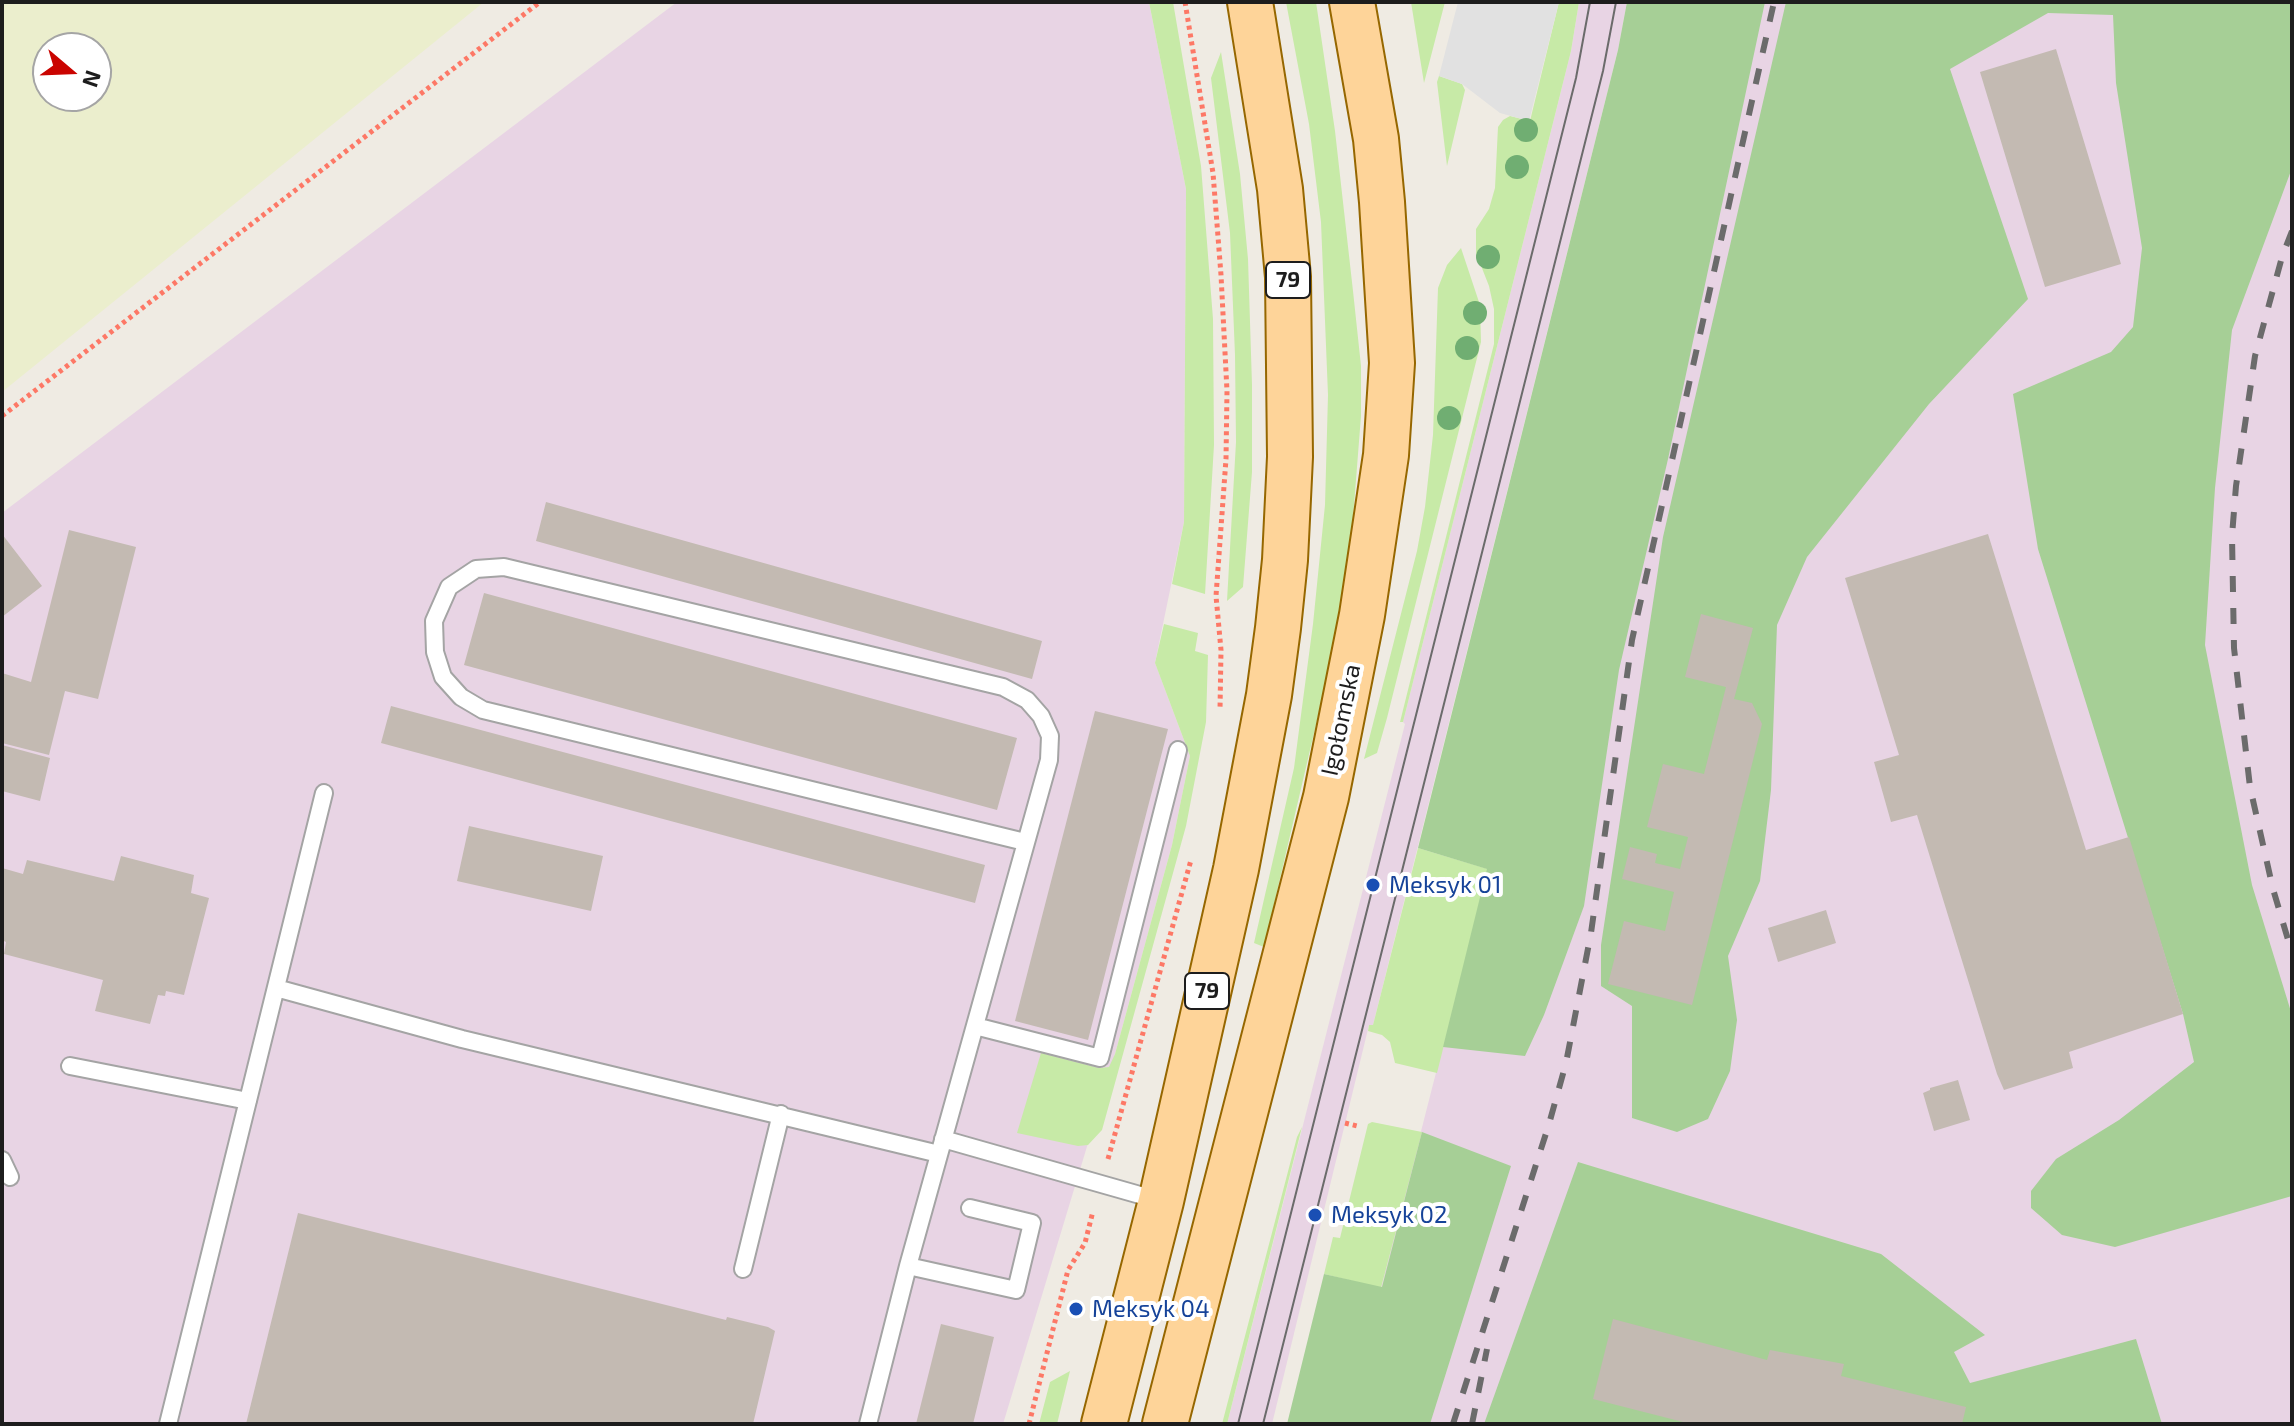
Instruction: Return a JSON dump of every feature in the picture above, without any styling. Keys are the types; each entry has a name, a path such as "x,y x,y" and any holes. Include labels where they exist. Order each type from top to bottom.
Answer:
{"main road":[{"name":"79","path":"1104,1424 1161,1201 1248,815 1269,695 1285,560 1290,457 1288,277 1280,189 1250,2"},
{"name":"Igołomska","path":"1165,1424 1322,811 1374,543 1386,455 1392,363 1382,202 1365,70 1361,9"}],"lane":[{"path":"868,1424 908,1266 1049,760 1050,736 1041,716 1027,700 1003,687 504,567 476,569 449,587 434,621 435,652 443,677 461,697 483,710 1025,842"},
{"path":"975,1026 1100,1058 1178,750"},
{"path":"168,1424 324,793"},
{"path":"276,988 462,1039 781,1114 941,1146 1161,1201"},
{"path":"70,1066 248,1101"},
{"path":"743,1269 781,1114"},
{"path":"2,1160 10,1177"},
{"path":"908,1266 1016,1290 1032,1223 970,1208"}],"path":[{"path":"2,416 540,2"},
{"path":"1185,2 1213,173 1227,391 1226,459 1216,596 1221,650 1220,720"},
{"path":"1108,1157 1195,847"},
{"path":"1345,1123 1357,1126"},
{"path":"1029,1424 1068,1270 1085,1243 1095,1206"}],"shaded area":[{"path":"677,2 1149,2 1186,189 1184,522 1155,663 1190,756 1172,845 1115,1054 1003,1424 2,1424 2,513"},
{"path":"1458,2 1559,2 1529,121 1500,113 1462,84 1439,76"},
{"path":"1579,2 1627,2 1618,50 1373,1025 1369,1025 1272,1424 1227,1424 1405,724 1403,722 1571,51"},
{"path":"1664,2 2292,2 2292,1424 1342,1424 1381,1288 1488,869"}],"green space":[{"path":"2,2 484,2 2,392"},
{"path":"1149,2 1173,2 1201,166 1213,319 1214,445 1205,594 1172,584 1184,522 1186,189"},
{"path":"1286,2 1316,2 1335,131 1353,291 1361,366 1361,416 1350,556 1339,626 1264,947 1254,943 1294,768 1313,624 1325,505 1328,395 1321,222 1309,124"},
{"path":"1411,2 1445,2 1424,83"},
{"path":"1559,2 1579,2 1571,51 1403,722 1400,722 1494,344 1494,309 1476,253 1476,229 1489,209 1495,188 1498,127 1510,116 1530,121"},
{"path":"1627,2 1765,2 1668,459 1619,670 1584,906 1544,1015 1525,1056 1443,1047 1487,869 1418,848 1618,50"},
{"path":"1786,2 2292,2 2292,168 2232,330 2215,488 2205,645 2252,885 2292,1015 2292,1196 2115,1247 2062,1235 2031,1208 2031,1191 2056,1159 2119,1120 2194,1062 2183,1014 2038,549 2013,394 2111,352 2133,327 2142,248 2116,83 2113,15 2048,13 1950,69 2028,299 1929,404 1807,557 1777,625 1771,790 1760,881 1728,956 1737,1020 1730,1071 1708,1119 1677,1132 1632,1118 1632,1006 1601,986 1601,945 1663,537"},
{"path":"1221,52 1240,174 1248,259 1252,385 1252,472 1243,587 1227,601 1236,442 1230,233 1211,78"},
{"path":"1439,76 1462,84 1465,90 1447,166 1437,82"},
{"path":"1461,248 1480,305 1481,342 1387,718 1377,753 1364,759 1417,551 1425,507 1433,435 1438,288 1447,265"},
{"path":"1164,624 1198,633 1195,651 1208,655 1206,722 1186,826 1102,1130 1088,1145 1078,1146 1017,1133 1041,1053 1099,1068 1109,1067 1115,1054 1172,845 1190,756 1155,663"},
{"path":"1418,848 1488,869 1437,1073 1395,1063 1390,1042 1382,1035 1368,1031 1369,1025 1373,1025"},
{"path":"1372,1122 1422,1132 1381,1288 1324,1274 1333,1237 1340,1238 1368,1124"},
{"path":"1302,1127 1227,1424 1222,1424 1297,1137"},
{"path":"1422,1132 1511,1166 1430,1424 1287,1424 1324,1274 1382,1287"},
{"path":"1578,1162 1881,1254 1985,1335 1954,1352 1970,1383 2136,1339 2162,1424 1484,1424"},
{"path":"1070,1371 1057,1424 1039,1424 1050,1382"}],"building":[{"path":"2056,49 2121,264 2045,287 1980,72"},
{"path":"546,502 1042,641 1032,679 536,541"},
{"path":"69,530 136,547 98,699 65,691 49,755 2,743 2,673 31,682"},
{"path":"2,534 42,586 2,617"},
{"path":"1988,534 2086,850 2129,837 2183,1014 2069,1052 2073,1068 2004,1090 1917,815 1891,822 1874,762 1899,755 1845,578"},
{"path":"484,593 1017,738 997,810 464,665"},
{"path":"1701,614 1753,628 1734,699 1752,703 1762,724 1692,1005 1608,984 1624,921 1665,931 1674,892 1622,879 1630,847 1657,854 1655,863 1680,869 1688,837 1647,827 1663,764 1704,774 1726,687 1685,677"},
{"path":"391,706 985,865 975,903 381,743"},
{"path":"1095,711 1168,729 1088,1040 1015,1021"},
{"path":"2,745 50,758 40,801 2,791"},
{"path":"469,826 603,856 591,911 457,881"},
{"path":"121,856 194,875 191,893 209,898 184,995 166,991 165,996 158,995 150,1024 95,1011 103,980 4,954 2,868 23,874 27,860 114,881"},
{"path":"1826,910 1836,943 1778,962 1768,928"},
{"path":"1958,1080 1970,1120 1934,1131 1923,1093"},
{"path":"298,1213 726,1320 727,1317 768,1327 775,1331 753,1424 246,1424"},
{"path":"1613,1319 1767,1360 1770,1350 1844,1364 1841,1376 1966,1407 1962,1424 1691,1424 1593,1399"},
{"path":"941,1324 994,1337 973,1424 916,1424"}],"tram line":[{"path":"1238,1424 1576,78 1590,2"},
{"path":"1263,1424 1603,71 1616,2"}],"railway":[{"path":"1453,1424 1566,1063 1591,933 1632,640 1774,2"},
{"path":"2292,231 2255,356 2232,536 2234,648 2250,787 2273,889 2292,953"},
{"path":"1472,1424 1487,1349"}],"place":[{"name":"Meksyk 01","path":"1373,885"},
{"name":"Meksyk 02","path":"1315,1215"},
{"name":"Meksyk 04","path":"1076,1309"}]}
